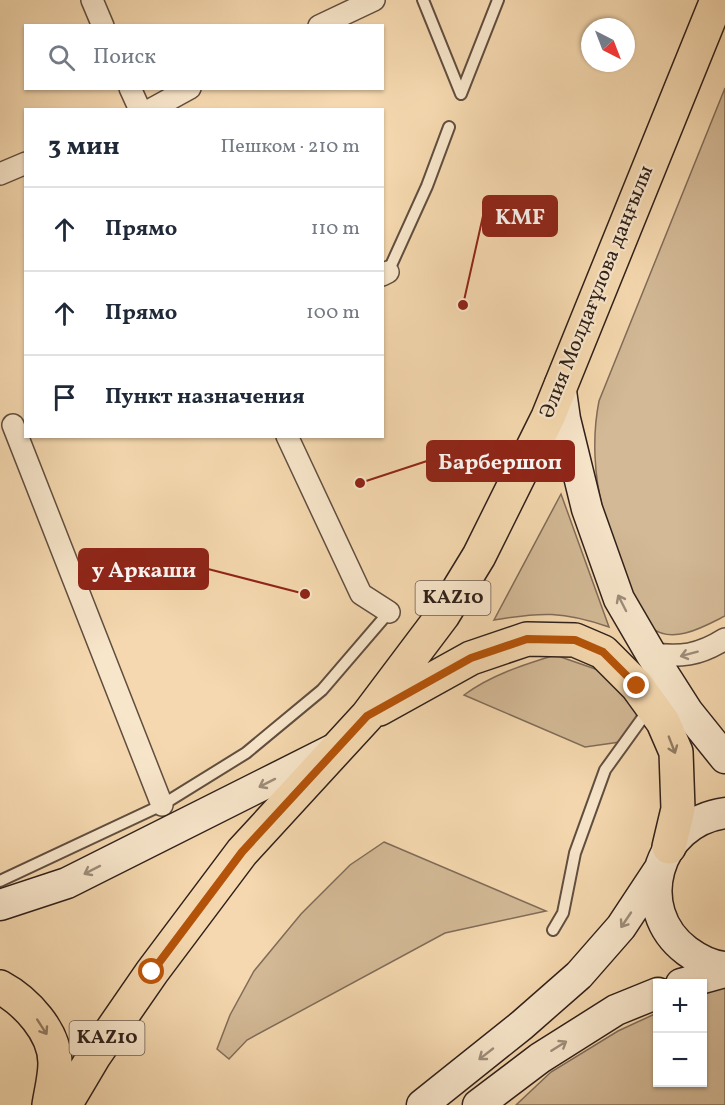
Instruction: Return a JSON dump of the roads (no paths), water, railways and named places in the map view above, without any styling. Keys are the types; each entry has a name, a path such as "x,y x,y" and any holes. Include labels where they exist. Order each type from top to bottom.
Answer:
{"main road":[{"name":"Әлия Молдағұлова даңғылы","path":"152,972 242,852 367,716 443,615 479,556 548,417 717,0"},
{"path":"560,384 565,419 587,509 619,599 688,712 725,758"},
{"path":"367,716 471,658 527,639 575,640 603,652 637,686 663,722 676,752 678,809 663,859 656,898 664,924 678,944 697,959 725,967"},
{"path":"0,905 67,883 338,747"},
{"path":"422,1105 522,1025 579,975 621,927 663,859 687,827 711,815 725,813"},
{"name":"KAZ10","path":"65,1105 94,1056 152,972"},
{"name":"KAZ10","path":"89,1105 152,972"},
{"path":"699,979 725,972"},
{"path":"0,987 34,1016 45,1031 54,1050 55,1065 49,1105"},
{"path":"478,1105 540,1058 616,1010 653,995"}],"street":[{"path":"92,0 102,24"},
{"path":"323,24 374,0"},
{"path":"131,90 139,108"},
{"path":"154,108 186,90"},
{"path":"0,174 24,164"},
{"path":"13,425 162,805"},
{"path":"288,438 362,594 388,612"},
{"path":"651,654 679,657 705,649 725,639"}],"lane":[{"path":"423,0 461,94 498,0"},
{"path":"385,274 427,186 449,127"},
{"path":"0,881 162,805 246,753 322,690 388,612"},
{"path":"553,930 563,913 575,853 605,770 651,706"}],"place":[{"name":"KMF","path":"463,305"},
{"name":"Барбершоп","path":"360,483"},
{"name":"у Аркаши","path":"305,594"}]}
